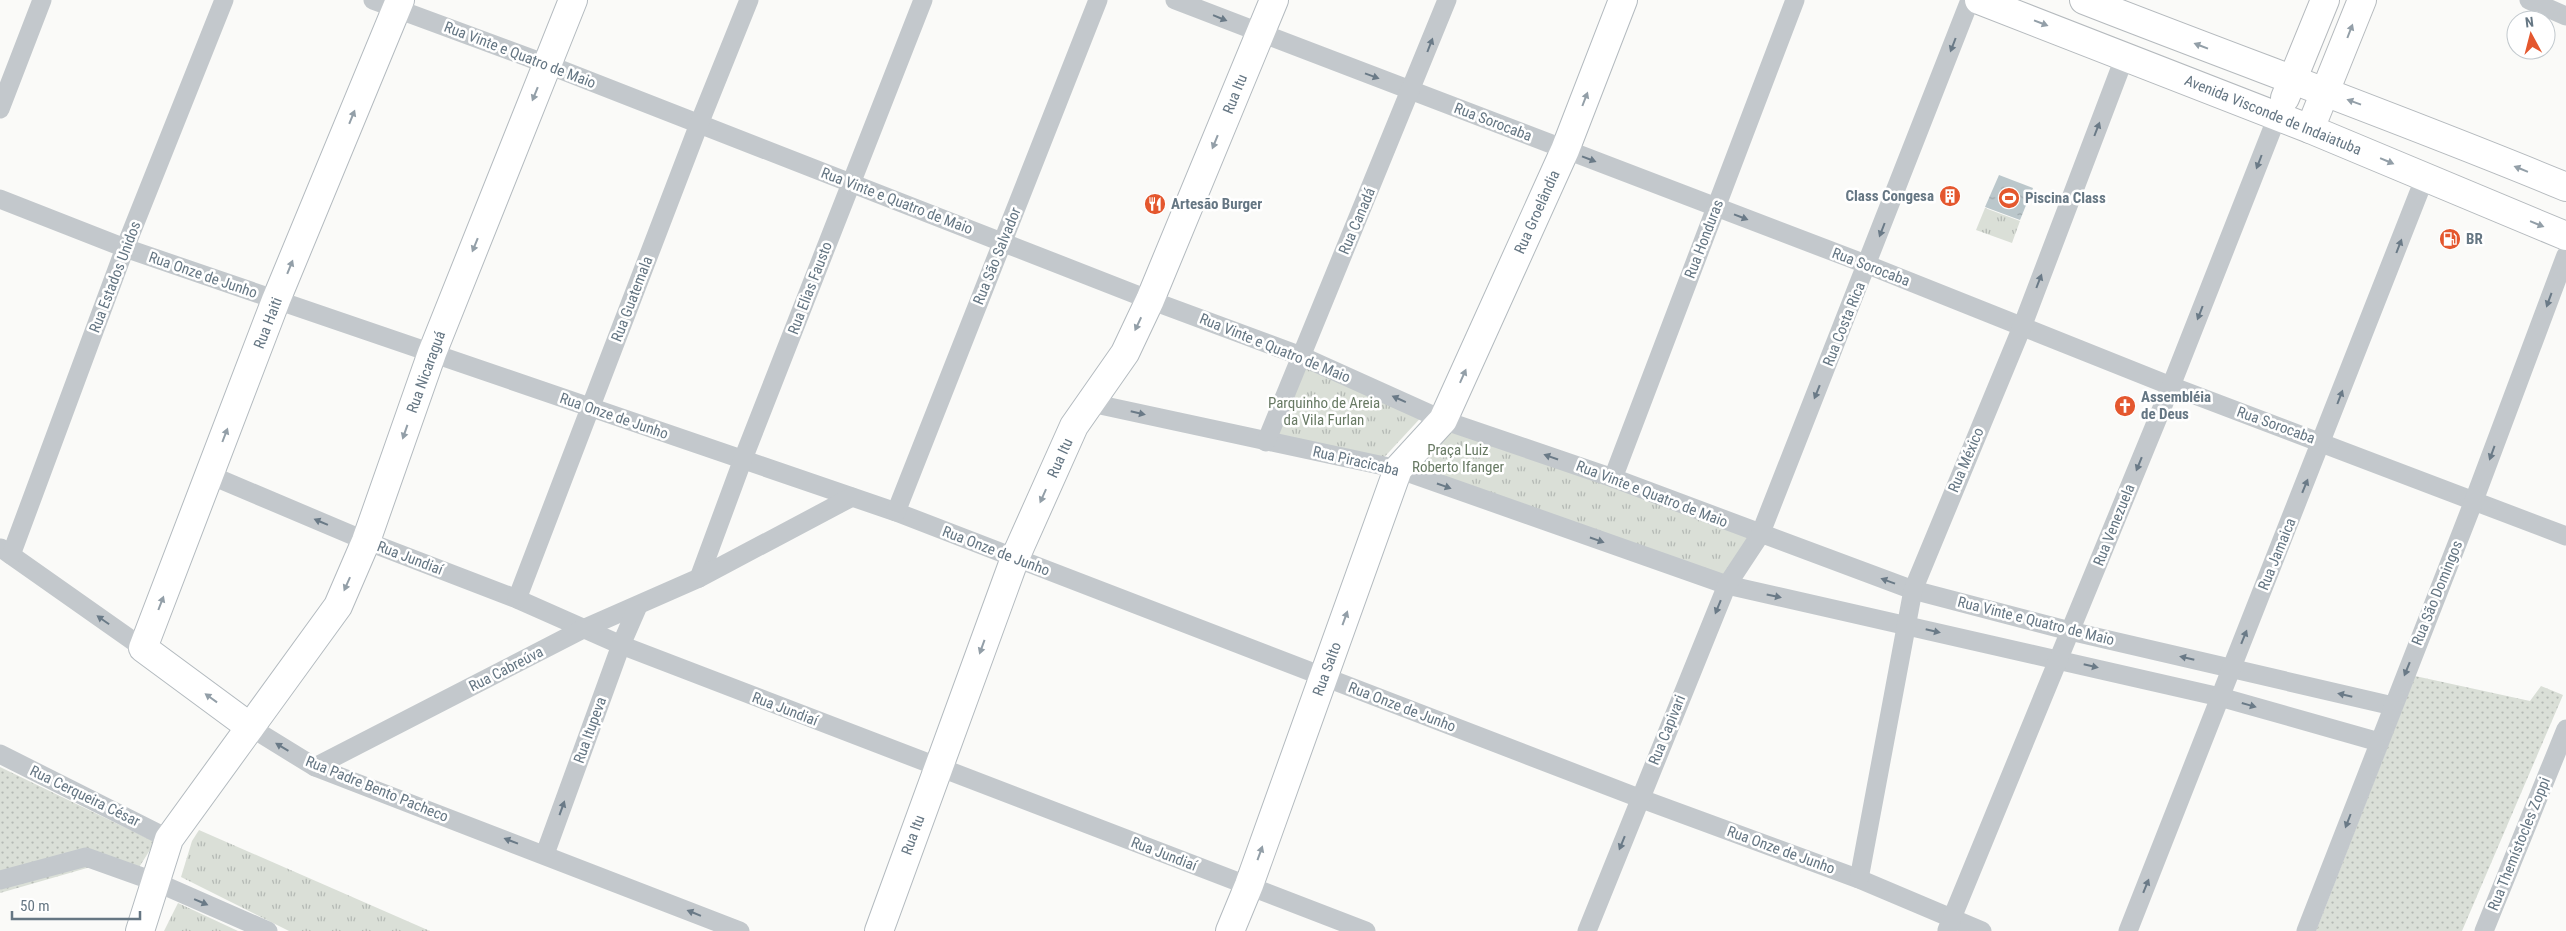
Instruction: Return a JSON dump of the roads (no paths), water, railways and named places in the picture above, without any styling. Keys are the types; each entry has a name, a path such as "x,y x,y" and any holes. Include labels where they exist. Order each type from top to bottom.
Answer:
{"street":[{"path":"0,109 42,0"},
{"name":"Rua Estados Unidos","path":"5,551 224,0"},
{"name":"Rua Nicaraguá","path":"140,931 170,839 338,606 366,541 432,353 573,0"},
{"name":"Rua Guatemala","path":"517,600 699,124 750,0"},
{"name":"Rua Elias Fausto","path":"699,578 743,459 923,0"},
{"name":"Rua São Salvador","path":"896,512 1098,0"},
{"name":"Rua Sorocaba","path":"1175,0 1868,265 2171,386 2473,503 2566,536"},
{"name":"Rua Itu","path":"879,931 1015,558 1074,426 1125,353 1150,300 1274,0"},
{"name":"Rua Canadá","path":"1266,442 1448,0"},
{"name":"Rua Groelândia","path":"1442,420 1566,150 1623,0"},
{"name":"Rua Honduras","path":"1613,478 1795,0"},
{"name":"Rua Costa Rica","path":"1760,535 1868,265 1970,0"},
{"name":"Avenida Visconde de Indaiatuba","path":"1979,0 2012,6 2125,56 2310,129 2566,236"},
{"path":"2084,0 2566,186"},
{"path":"2277,117 2293,82 2325,0"},
{"path":"2310,129 2362,0"},
{"path":"2529,0 2566,16"},
{"name":"Rua Vinte e Quatro de Maio","path":"390,3 1150,300 1301,356 1442,420 1613,478 1760,535 1912,590 2070,631 2392,706"},
{"name":"Rua Haiti","path":"143,648 390,3"},
{"name":"Rua México","path":"1859,879 1912,590 2022,327 2125,56"},
{"name":"Rua Venezuela","path":"1948,925 2171,386 2277,117"},
{"name":"Rua Jamaica","path":"2128,931 2426,177"},
{"name":"Rua Onze de Junho","path":"0,199 125,248 896,512 1640,798 1859,879 1948,925 1982,931"},
{"name":"Rua São Domingos","path":"2306,931 2392,706 2473,503 2566,255"},
{"name":"Rua Piracicaba","path":"1090,403 1398,469 1727,586"},
{"name":"Rua Salto","path":"1230,931 1324,677 1398,469 1442,420"},
{"name":"Rua Jundiaí","path":"210,476 366,541 517,600 621,645 937,768 1366,931"},
{"name":"Rua Cabreúva","path":"315,767 583,629 699,578 852,497"},
{"name":"Rua Capivari","path":"1587,931 1727,586 1760,535"},
{"name":"Rua Padre Bento Pacheco","path":"5,551 143,648 250,727 315,767 546,854 740,931"},
{"name":"Rua Vinte e Quatro de Maio","path":"1727,586 2059,659 2220,697 2379,742"},
{"name":"Rua Itupeva","path":"546,854 621,645 638,606"},
{"name":"Rua Themístocles Zoppi","path":"2484,931 2566,729"},
{"name":"Rua Cerqueira César","path":"0,754 170,839"},
{"path":"0,880 86,857 156,882 268,931"}],"water":[{"name":"Piscina Class","path":"1999,175 2033,188 2020,220 1985,207"}],"place":[{"name":"Class Congesa","path":"1950,196"},
{"name":"Piscina Class","path":"2009,198"},
{"name":"Artesão Burger","path":"1155,204"},
{"name":"BR","path":"2450,239"},
{"name":"Assembléia de Deus","path":"2125,406"}],"park label":[{"name":"Parquinho de Areia da Vila Furlan","path":"1324,412"},
{"name":"Praça Luiz Roberto Ifanger","path":"1458,458"}]}
